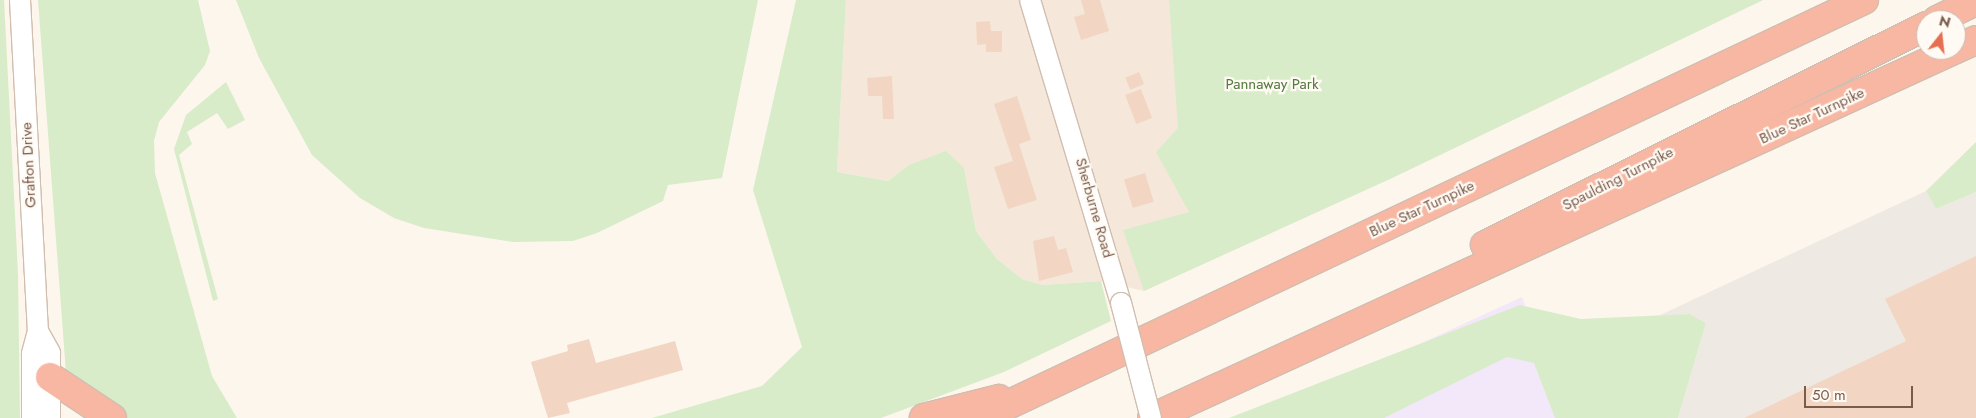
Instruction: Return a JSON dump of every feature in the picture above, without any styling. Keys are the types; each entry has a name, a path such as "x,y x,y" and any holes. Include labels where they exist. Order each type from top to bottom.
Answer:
{"highway":[{"path":"1817,22 1846,0"},
{"name":"Blue Star Turnpike","path":"980,418 1864,0"},
{"path":"1958,10 1976,1"},
{"name":"Spaulding Turnpike","path":"1314,342 1485,245 1916,31"},
{"name":"Blue Star Turnpike","path":"1152,418 1314,342 1933,60"},
{"path":"50,377 112,418"},
{"path":"924,418 1042,389"}],"street":[{"name":"Grafton Drive","path":"20,0 38,330 32,354 32,418"},
{"name":"Sherburne Road","path":"1030,0 1121,303 1152,418"},
{"name":"Grafton Drive","path":"38,330 50,353 50,418"}],"shaded area":[{"path":"846,0 1763,0 1392,178 1144,291 1101,281 1042,285 1022,279 997,259 976,231 964,168 909,165 888,181 837,172"},
{"path":"1926,191 1936,209 1976,192 1976,418 1678,418 1706,323 1690,314 1658,316"},
{"path":"1522,297 1567,418 1258,418"}],"green space":[{"path":"0,0 4,0 18,274 20,418 0,418"},
{"path":"38,0 198,0 210,51 205,65 159,122 154,141 155,173 212,376 237,418 127,418 66,373"},
{"path":"236,0 758,0 722,178 668,185 663,201 597,233 573,241 513,242 424,228 394,218 360,198 312,155 259,58"},
{"path":"796,0 846,0 837,172 888,181 909,165 946,151 964,168 976,231 997,259 1022,279 1042,285 1101,281 1111,321 1004,372 881,418 652,418 762,386 802,347 753,190"},
{"name":"Pannaway Park","path":"1169,0 1763,0 1392,178 1144,291 1123,230 1189,212 1156,152 1178,128"},
{"path":"226,82 245,120 228,129 217,113 187,132 192,144 179,155 218,299 213,301 174,149 186,115"},
{"path":"1976,142 1976,192 1936,209 1926,191"},
{"path":"1520,305 1581,319 1690,314 1706,323 1678,418 1555,418 1534,363 1507,357 1384,418 1229,418"}],"building":[{"path":"1081,0 1100,0 1109,31 1081,40 1074,17 1085,14"},
{"path":"990,21 991,31 1002,31 1002,52 986,52 986,44 977,45 976,22"},
{"path":"1139,72 1144,84 1130,90 1125,78"},
{"path":"892,76 894,119 883,119 882,96 868,96 867,78"},
{"path":"1141,89 1152,118 1136,124 1125,95"},
{"path":"1017,96 1031,140 1019,144 1037,200 1008,209 994,167 1013,161 994,104"},
{"path":"1145,173 1154,202 1133,208 1124,179"},
{"path":"1054,236 1058,250 1066,248 1073,272 1039,281 1033,241"},
{"path":"1976,256 1976,418 1744,418 1906,341 1885,299"},
{"path":"589,339 596,363 675,341 683,370 567,403 570,413 548,418 531,362 568,351 567,345"}]}
